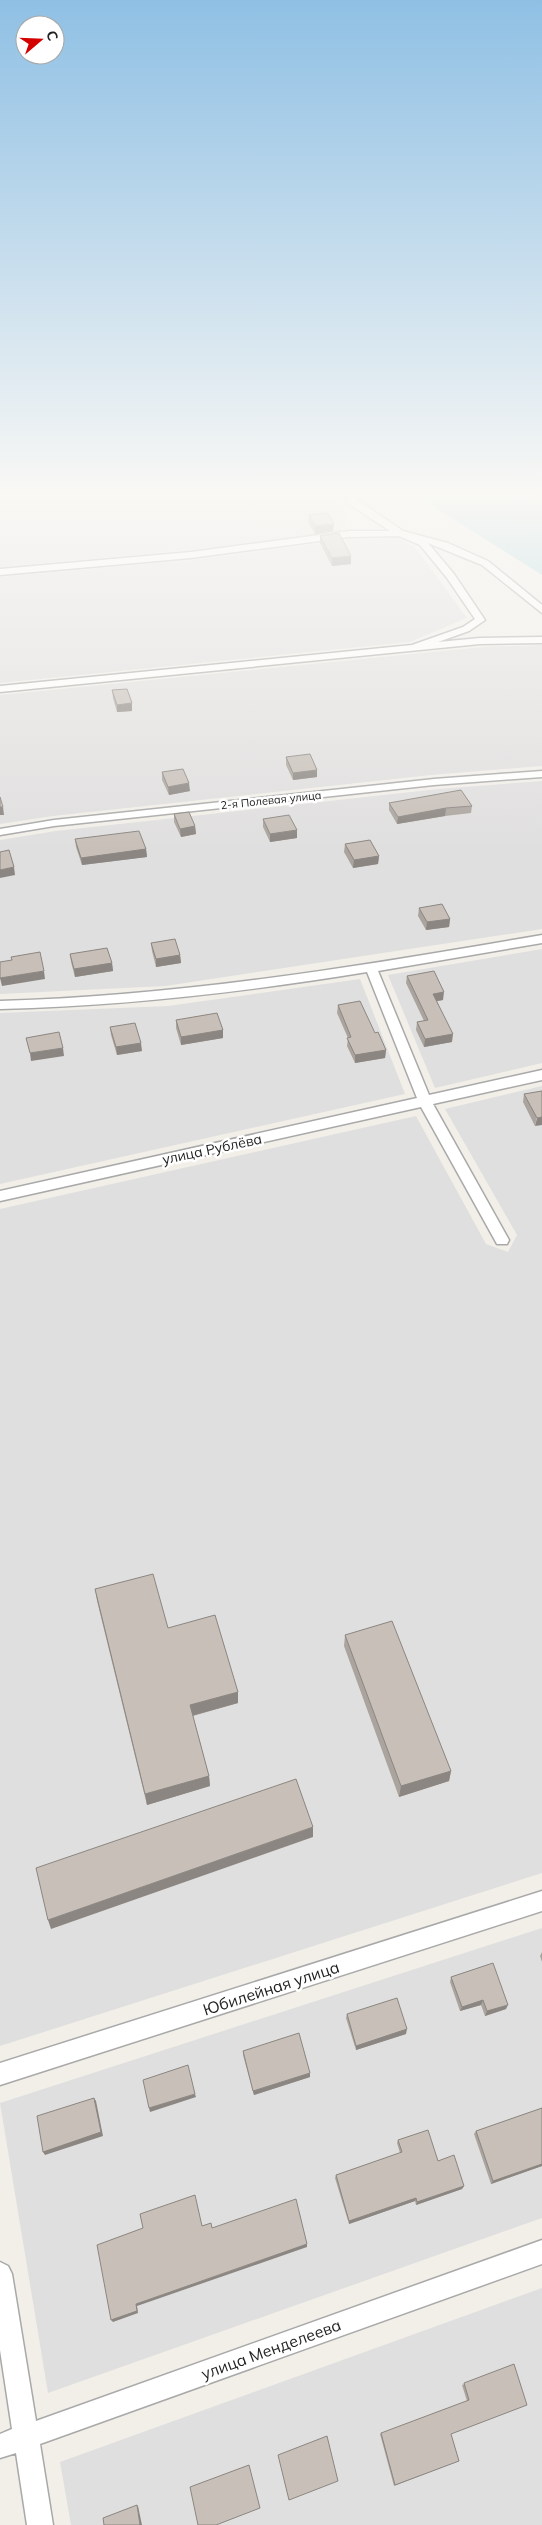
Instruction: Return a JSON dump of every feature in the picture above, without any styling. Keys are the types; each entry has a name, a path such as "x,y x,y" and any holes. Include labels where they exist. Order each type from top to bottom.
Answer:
{"street":[{"path":"416,647 466,629 480,620 477,615"},
{"path":"0,689 480,641 542,640"},
{"name":"2-я Полевая улица","path":"0,832 64,822 425,783 542,774"},
{"path":"0,1005 58,1004 167,996 371,968 542,939"},
{"path":"371,968 425,1102 502,1240"},
{"name":"улица Рублёва","path":"0,1196 542,1075"},
{"name":"Юбилейная улица","path":"0,2074 542,1901"},
{"name":"улица Менделеева","path":"0,2446 542,2252"},
{"path":"0,2274 40,2525"}],"shaded area":[{"path":"0,615 465,615 467,618 410,642 0,683"},
{"path":"542,645 542,766 431,775 53,816 0,824 0,695 483,647"},
{"path":"542,781 542,929 165,986 0,994 0,840 56,831 438,789"},
{"path":"542,949 542,1063 435,1088 388,975"},
{"path":"360,979 405,1094 0,1184 0,1013 168,1006"},
{"path":"542,1086 542,1873 0,2046 0,1209 416,1116 486,1244 508,1252 517,1235 445,1109"},
{"path":"542,1928 542,2218 48,2393 0,2103"},
{"path":"542,2288 542,2525 71,2525 60,2462"}],"building":[{"path":"127,689 132,703 117,705 112,690"},
{"path":"310,754 317,770 293,773 286,757"},
{"path":"183,769 189,783 168,787 162,772"},
{"path":"461,790 472,806 446,808 398,817 389,803"},
{"path":"189,812 195,826 180,829 174,814"},
{"path":"289,815 297,830 270,834 263,819"},
{"path":"139,831 146,849 81,858 75,839"},
{"path":"370,840 379,856 354,860 345,844"},
{"path":"9,850 14,867 0,870 0,852"},
{"path":"442,904 450,919 427,922 419,908"},
{"path":"175,939 180,955 156,959 151,943"},
{"path":"107,948 112,963 74,969 70,954"},
{"path":"40,952 44,971 0,978 0,962 12,960 11,957"},
{"path":"434,971 444,992 433,994 453,1034 425,1039 417,1022 428,1020 407,976"},
{"path":"360,1001 375,1033 378,1032 386,1050 355,1055 347,1038 351,1037 338,1005"},
{"path":"217,1013 223,1030 181,1037 176,1020"},
{"path":"135,1023 141,1043 116,1047 110,1027"},
{"path":"59,1032 63,1048 30,1053 26,1038"},
{"path":"542,1091 542,1117 537,1118 524,1094"},
{"path":"153,1574 168,1628 215,1615 238,1692 190,1705 209,1776 145,1794 95,1589"},
{"path":"392,1621 451,1771 401,1786 345,1635"},
{"path":"296,1779 313,1827 48,1920 36,1868"},
{"path":"493,1963 508,2005 487,2011 483,2000 462,2007 451,1977"},
{"path":"397,1998 407,2029 356,2046 347,2014"},
{"path":"299,2033 310,2073 253,2091 243,2051"},
{"path":"188,2065 195,2094 149,2108 143,2080"},
{"path":"94,2098 101,2132 43,2152 37,2116"},
{"path":"542,2108 542,2164 493,2181 476,2131"},
{"path":"428,2130 438,2161 454,2155 464,2186 417,2202 416,2198 349,2221 336,2175 402,2152 398,2140"},
{"path":"195,2195 202,2226 211,2223 212,2228 296,2199 307,2244 136,2304 137,2311 111,2320 97,2245 143,2228 140,2214"},
{"path":"514,2364 527,2405 451,2434 459,2461 395,2485 381,2433 469,2400 464,2383"},
{"path":"327,2436 338,2481 289,2500 278,2455"},
{"path":"249,2465 260,2508 216,2525 198,2525 190,2487"},
{"path":"137,2505 140,2525 104,2525 103,2518"}]}
